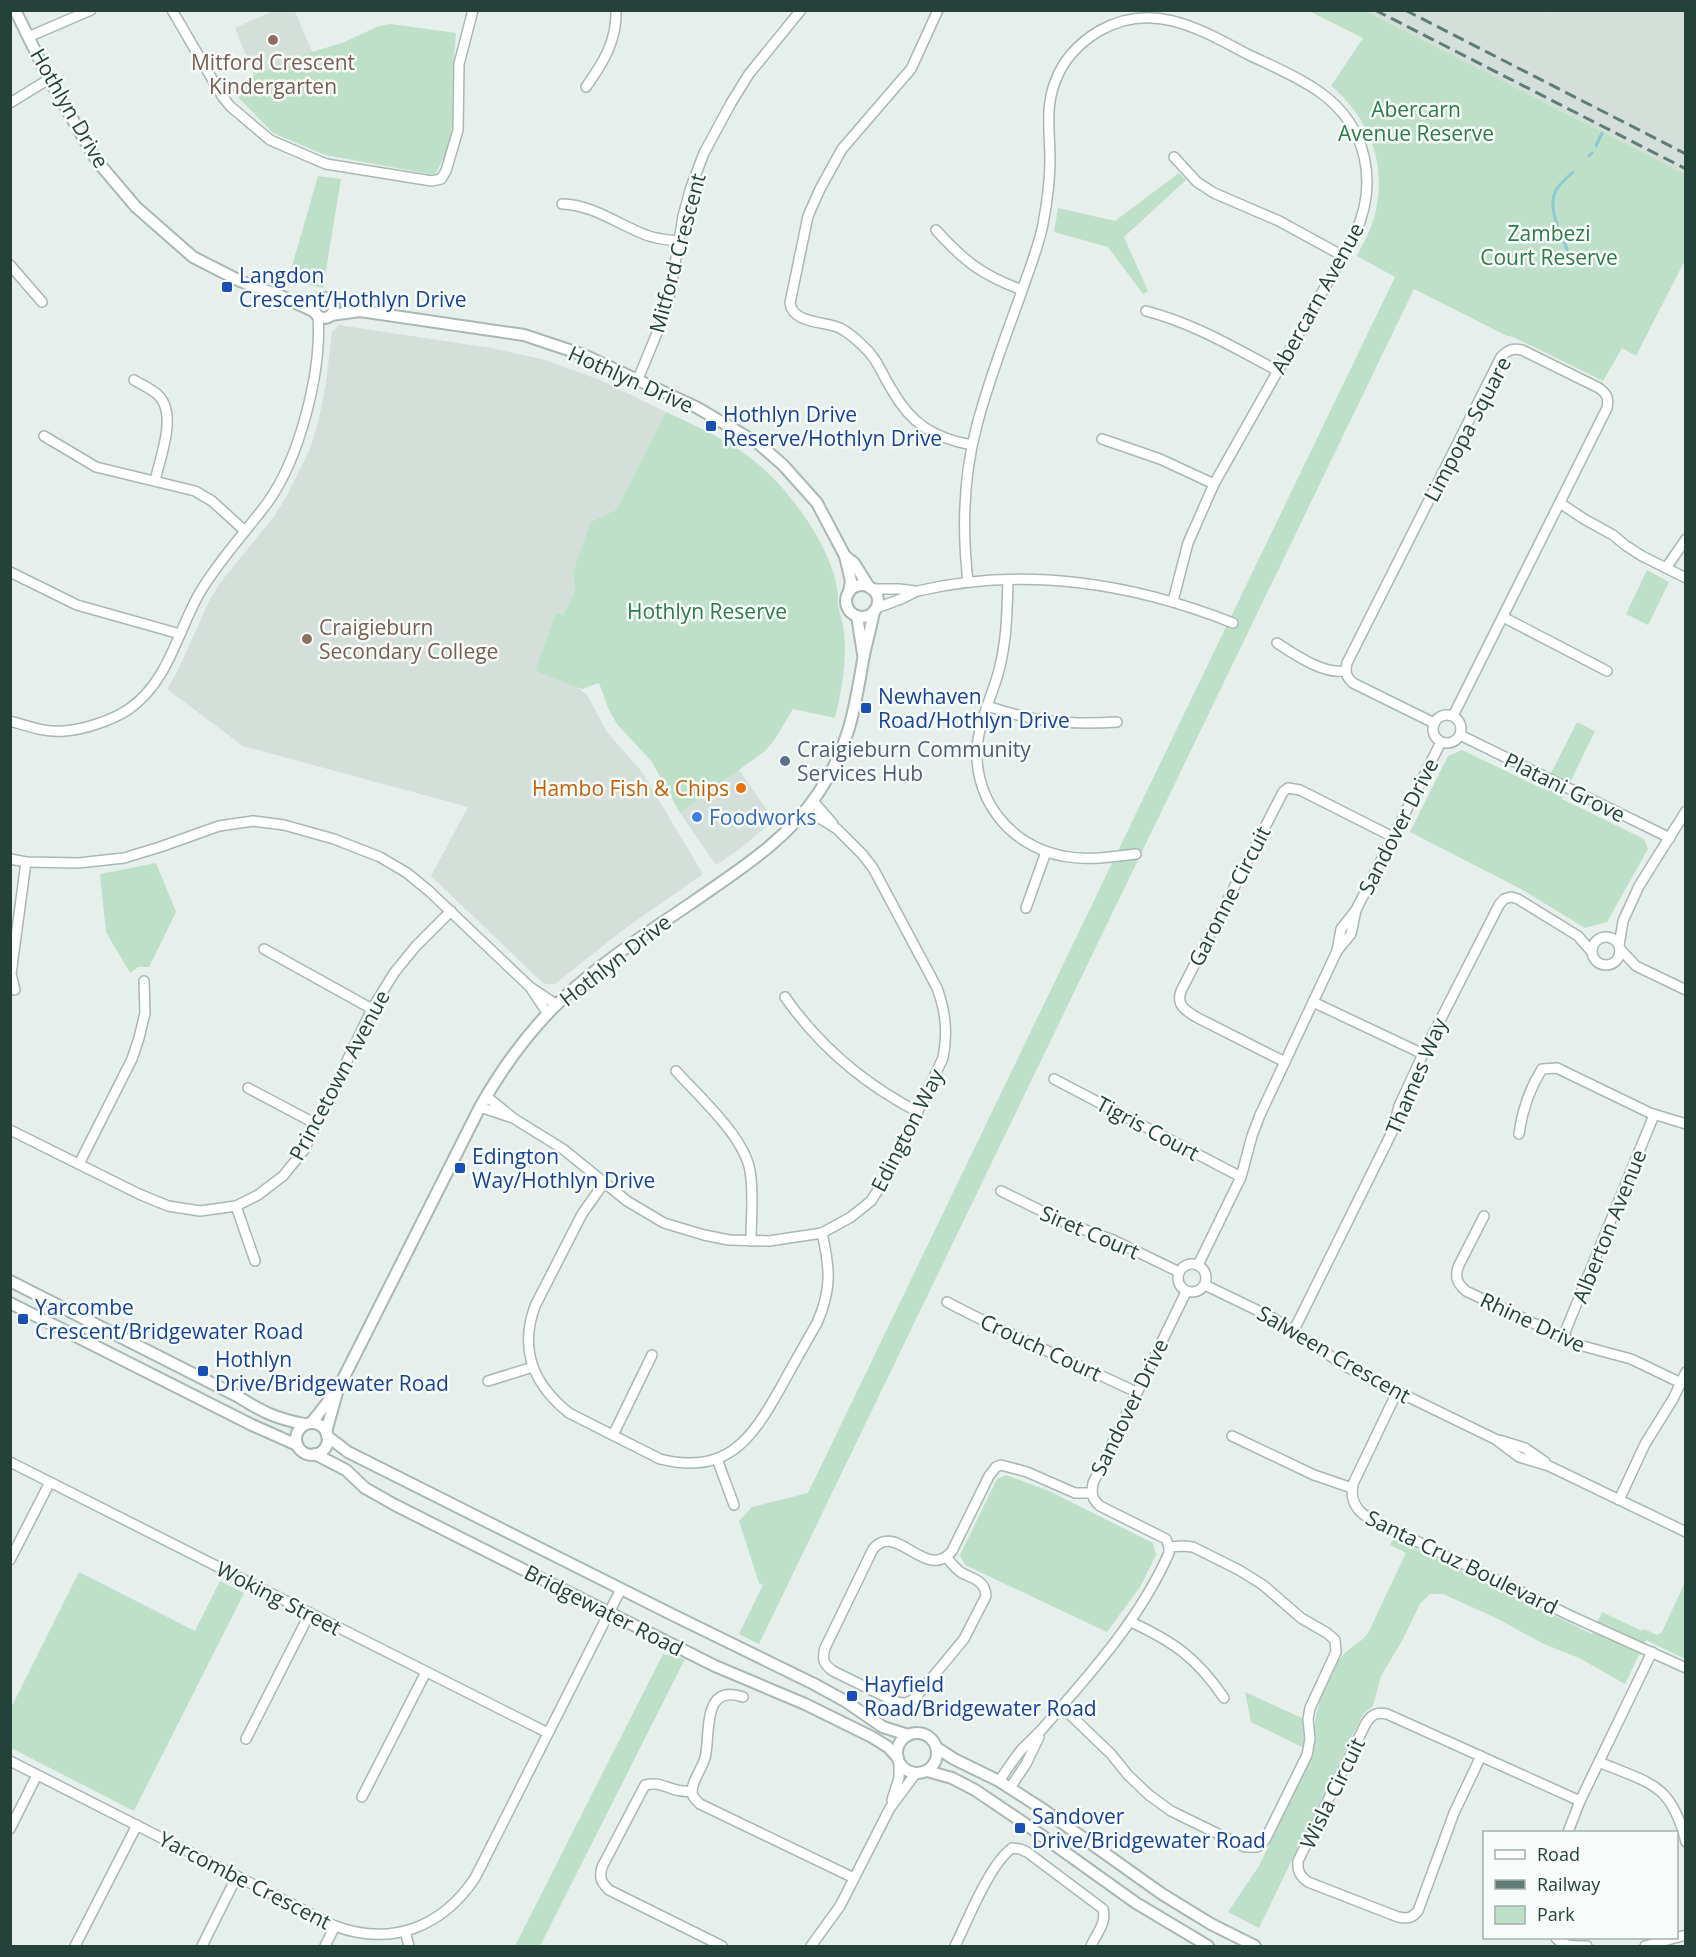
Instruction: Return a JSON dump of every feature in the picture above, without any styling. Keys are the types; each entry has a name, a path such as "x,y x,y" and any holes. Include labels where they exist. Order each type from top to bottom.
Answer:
{"street":[{"name":"Hothlyn Drive","path":"15,10 49,79 97,161 136,207 193,256 240,281 281,296 322,315 355,310"},
{"path":"28,37 91,10"},
{"path":"172,10 226,102 266,137 322,164 432,181 441,179 446,171 458,130 459,64 473,10"},
{"path":"586,87 610,49 616,10"},
{"name":"Mitford Crescent","path":"638,379 670,294 678,241 691,187 704,153 749,74 801,10"},
{"path":"939,10 911,69 842,149 820,189 808,216 790,303 795,315 840,328 862,345 880,365 891,390 922,428 944,438 972,445"},
{"path":"1119,10 1123,21"},
{"name":"Abercarn Avenue","path":"968,582 964,516 972,445 981,410 1039,241 1050,174 1048,115 1054,86 1061,69 1081,44 1101,30 1123,21 1153,17 1189,24 1313,88 1339,109 1346,118 1360,143 1368,183 1367,200 1360,223 1214,484 1188,543 1173,601"},
{"path":"10,103 49,79"},
{"path":"1174,157 1197,182 1214,193 1279,220 1343,256"},
{"path":"562,204 577,204 589,208 647,236 678,241"},
{"path":"936,230 959,255 983,273 1022,290"},
{"path":"10,265 42,302"},
{"name":"Hothlyn Drive","path":"281,296 317,300 324,298 355,310 524,335 584,355 638,379 731,426 759,444 783,465 817,503 846,556 851,581 849,592"},
{"path":"317,300 314,306 322,315"},
{"path":"10,721 28,727 64,732 102,722 128,709 149,691 165,669 192,607 205,585 269,501 290,463 310,395 322,315 334,307 332,302"},
{"path":"1146,311 1166,316 1197,329 1278,371"},
{"name":"Limpopa Square","path":"1345,671 1501,357 1514,348 1522,350 1599,388 1607,396 1607,408 1454,716"},
{"path":"134,380 157,394 166,405 168,426 155,481"},
{"path":"44,436 96,467 195,491 212,501 245,531"},
{"path":"1102,439 1169,462 1214,484"},
{"path":"1560,502 1642,556 1686,578"},
{"path":"1666,568 1686,539"},
{"name":"Hothlyn Drive","path":"846,556 854,563 870,588"},
{"path":"10,572 76,605 180,634"},
{"path":"915,591 856,586 849,592 846,604 856,616 866,616 915,591 968,582 1036,579 1083,582 1136,592 1173,601 1233,622"},
{"path":"1008,580 1003,654 981,726 977,750 979,776 985,795 992,809 1012,832 1035,848 1065,857 1136,854"},
{"path":"870,588 878,598 875,610"},
{"name":"Hothlyn Drive","path":"327,1434 338,1389 486,1096 504,1069 557,1005 615,956 772,845 810,806 830,775 849,731 855,712 863,658 875,610"},
{"name":"Hothlyn Drive","path":"856,616 863,658"},
{"path":"1503,617 1607,671"},
{"path":"1277,642 1294,654 1326,670 1345,671 1353,683 1434,723"},
{"path":"987,706 1012,715 1045,722 1070,724 1117,722"},
{"path":"1446,714 1454,716 1460,723 1460,735 1453,742 1441,742 1434,735 1434,723 1446,714"},
{"name":"Platani Grove","path":"1460,735 1670,838"},
{"name":"Sandover Drive","path":"1198,1265 1241,1177 1252,1136 1284,1062 1337,951 1341,929 1356,910 1441,742"},
{"name":"Garonne Circuit","path":"1284,1062 1196,1017 1180,1003 1181,991 1283,792 1288,788 1300,790 1393,837"},
{"name":"Edington Way","path":"486,1096 513,1118 563,1149 627,1201 664,1223 704,1235 752,1241 822,1233 851,1217 871,1201 888,1174 943,1058 947,1041 944,1005 881,880 862,854 810,806"},
{"path":"1611,965 1618,958 1623,921 1639,886 1686,811"},
{"path":"10,859 26,862 78,863 124,858 219,826 253,821 284,825 334,839 380,856 407,873 451,911 530,987 557,1005"},
{"path":"1026,908 1046,852"},
{"path":"15,990 10,974 26,862"},
{"name":"Thames Way","path":"1294,1330 1392,1132 1399,1106 1423,1054 1504,899 1517,898 1578,936 1591,951"},
{"name":"Princetown Avenue","path":"10,1130 168,1206 200,1211 236,1206 258,1195 284,1176 304,1150 372,1009 394,974 416,946 451,911"},
{"path":"1623,921 1593,945 1591,951 1596,962 1604,966 1636,966"},
{"name":"Thames Way","path":"1578,936 1601,938"},
{"path":"1601,938 1613,938 1636,966 1686,990"},
{"path":"264,949 372,1009"},
{"path":"79,1164 136,1049 145,1013 144,981"},
{"path":"530,987 548,1014"},
{"path":"785,997 800,1018 842,1062 876,1089 918,1112"},
{"path":"1313,1002 1423,1054"},
{"path":"1520,1134 1521,1121 1537,1077 1542,1069 1550,1067 1557,1068 1654,1115 1686,1124"},
{"path":"676,1071 724,1125 744,1153 750,1170 752,1241"},
{"name":"Tigris Court","path":"1054,1079 1241,1177"},
{"path":"248,1088 316,1124"},
{"name":"Edington Way","path":"480,1107 513,1118"},
{"name":"Alberton Avenue","path":"1563,1337 1654,1115"},
{"path":"604,1183 582,1214 535,1306 528,1336 532,1367 542,1387 568,1413 660,1459 673,1462 698,1463 717,1459 734,1450 759,1426 817,1323 827,1295 829,1264 822,1233"},
{"name":"Siret Court","path":"1001,1191 1066,1223 1113,1240 1179,1272"},
{"path":"236,1206 255,1261"},
{"name":"Rhine Drive","path":"1484,1216 1455,1276 1458,1284 1466,1291 1563,1337 1596,1351 1631,1359 1681,1383"},
{"path":"1186,1265 1198,1265 1205,1273 1205,1285 1198,1292 1186,1292 1179,1285 1179,1272 1186,1265"},
{"path":"10,1281 237,1396 263,1412 272,1416 321,1425 327,1434 326,1445 315,1454 304,1453 297,1445 10,1304"},
{"name":"Salween Crescent","path":"1205,1285 1273,1318 1347,1366 1495,1439 1520,1457 1549,1466 1686,1532"},
{"name":"Sandover Drive","path":"1169,1547 1166,1539 1100,1506 1093,1500 1091,1493 1093,1483 1136,1392 1186,1292"},
{"name":"Crouch Court","path":"947,1302 1022,1340 1053,1352 1136,1392"},
{"path":"613,1435 652,1355"},
{"path":"488,1381 532,1367"},
{"path":"1619,1500 1645,1444 1686,1372"},
{"name":"Hothlyn Drive","path":"308,1423 338,1389"},
{"name":"Santa Cruz Boulevard","path":"1397,1392 1352,1488 1354,1503 1364,1515 1571,1616 1686,1668"},
{"path":"297,1445 296,1436 300,1427 308,1423"},
{"name":"Bridgewater Road","path":"327,1434 348,1452 814,1684 845,1701 883,1727 908,1735"},
{"path":"1232,1436 1314,1475 1352,1488"},
{"name":"Bridgewater Road","path":"315,1454 346,1470 365,1488 380,1497 715,1666 805,1704 872,1737 888,1747 898,1760"},
{"path":"717,1459 734,1505"},
{"name":"Woking Street","path":"10,1462 548,1734"},
{"path":"947,1558 961,1572 982,1583 986,1589 986,1596 964,1639 915,1698 902,1704 825,1665 822,1657 825,1648 878,1543 885,1540 893,1542 938,1562 947,1558 989,1476 996,1467 1001,1465 1027,1472 1075,1493 1091,1493"},
{"path":"10,1560 50,1482"},
{"path":"988,1798 1022,1749 1103,1658 1131,1622 1166,1559 1169,1547 1193,1547 1239,1570 1263,1585 1301,1618 1335,1640 1336,1652 1310,1708 1308,1719 1310,1739 1306,1755 1265,1840 1257,1847 1245,1847 1172,1811 1149,1795 1128,1775 1111,1754 1061,1706"},
{"name":"Yarcombe Crescent","path":"10,1761 335,1926 367,1934 405,1931 431,1922 443,1914 470,1886 621,1589"},
{"path":"246,1739 310,1613"},
{"path":"1131,1622 1177,1646 1209,1676 1224,1698"},
{"path":"1569,1831 1580,1801 1653,1652"},
{"path":"362,1797 426,1672"},
{"path":"742,1697 734,1694 713,1696 708,1745 692,1791 694,1799 700,1804 854,1878"},
{"name":"Wisla Circuit","path":"1481,1756 1454,1813 1418,1911 1413,1917 1406,1919 1398,1917 1308,1882 1302,1877 1298,1869 1298,1861 1370,1716 1379,1713 1387,1714 1481,1756 1580,1801"},
{"path":"999,1806 1026,1764 1042,1729"},
{"path":"811,1947 840,1906 890,1808 899,1778 898,1745 908,1735 914,1733 926,1734 937,1748 954,1760 999,1781 1135,1876 1224,1931 1255,1947"},
{"path":"890,1808 921,1772 936,1760 937,1748"},
{"path":"898,1760 903,1768 952,1778 988,1798 1136,1903 1208,1947"},
{"path":"1599,1762 1651,1784 1664,1793 1680,1819 1686,1842"},
{"path":"10,1829 37,1775"},
{"path":"692,1791 682,1793 654,1783 645,1785 602,1867 600,1876 602,1884 609,1890 722,1947"},
{"path":"75,1947 137,1825"},
{"path":"955,1947 987,1880 1004,1855 1012,1848 1027,1852 1103,1909 1105,1916 1103,1924 1091,1947"},
{"path":"202,1947 237,1876"},
{"path":"326,1947 335,1926"},
{"path":"405,1931 409,1947"},
{"path":"1557,1939 1568,1945 1587,1947"},
{"path":"1645,1947 1672,1939"}],"shaded area":[{"path":"1551,10 1685,11 1685,174 1366,11 1550,11 1548,17"},
{"name":"Mitford Crescent Kindergarten","path":"273,11 295,11 312,52 254,75 235,28"},
{"name":"Craigieburn Secondary College","path":"339,325 491,348 546,360 600,380 666,412 616,510 573,572 575,591 563,615 556,613 577,687 587,695 607,732 642,772 703,874 623,930 555,984 544,984 431,876 468,807 243,746 167,689 210,599 220,583 275,515 309,451 318,423 326,383 332,331"},
{"path":"739,770 774,820 741,848 716,865 680,813"}],"green space":[{"path":"1309,11 1366,11 1685,174 1685,260 1636,356 1622,348 1603,381 1414,289 759,1644 739,1634 763,1585 759,1583 739,1521 752,1507 808,1493 1395,277 1357,256 1374,218 1379,181 1377,163 1366,129 1345,99 1331,86 1363,38"},
{"path":"391,24 456,33 452,125 448,149 435,175 325,155 273,133 230,89 254,75 342,43 379,26"},
{"path":"1179,173 1186,180 1124,237 1148,291 1143,294 1108,247 1054,232 1058,208 1115,221"},
{"path":"318,176 341,179 323,288 288,280"},
{"name":"Hothlyn Reserve","path":"666,412 737,448 771,476 797,506 829,560 835,578 845,642 843,674 835,718 793,709 765,751 680,813 652,762 617,724 599,683 582,689 535,671 556,613 563,615 575,591 573,572 591,522 616,510"},
{"path":"1647,570 1669,582 1648,625 1626,614"},
{"path":"1577,722 1595,731 1562,799 1644,839 1648,849 1607,922 1585,928 1521,889 1410,832 1448,756 1462,750 1543,789"},
{"path":"156,863 176,912 149,967 138,967 130,973 106,932 100,874"},
{"path":"1006,1475 1047,1490 1153,1543 1156,1555 1140,1587 1107,1632 965,1565 960,1555 997,1479"},
{"path":"1394,1538 1592,1634 1602,1612 1642,1631 1644,1629 1657,1635 1662,1632 1685,1582 1685,1659 1646,1640 1625,1684 1581,1659 1542,1643 1494,1617 1443,1594 1430,1594 1420,1604 1381,1676 1373,1706 1363,1714 1259,1928 1228,1912 1259,1866 1314,1753 1251,1722 1245,1692 1315,1724 1321,1698 1329,1678 1343,1655 1368,1633 1406,1553 1390,1545"},
{"path":"79,1572 195,1631 220,1581 244,1593 134,1811 11,1748 11,1708"},
{"path":"663,1654 685,1659 540,1946 515,1946"}],"waterway":[{"path":"1596,146 1602,133"},
{"path":"1589,156 1592,153"},
{"path":"1568,252 1556,221 1553,197 1556,190 1573,172"}],"railway":[{"path":"1375,10 1686,169"},
{"path":"1405,10 1686,154"}],"place":[{"name":"Mitford Crescent Kindergarten","path":"273,40"},
{"name":"Langdon Crescent/Hothlyn Drive","path":"227,287"},
{"name":"Hothlyn Drive Reserve/Hothlyn Drive","path":"711,426"},
{"name":"Craigieburn Secondary College","path":"307,639"},
{"name":"Newhaven Road/Hothlyn Drive","path":"866,708"},
{"name":"Craigieburn Community Services Hub","path":"785,761"},
{"name":"Hambo Fish & Chips","path":"741,788"},
{"name":"Foodworks","path":"697,817"},
{"name":"Edington Way/Hothlyn Drive","path":"460,1168"},
{"name":"Yarcombe Crescent/Bridgewater Road","path":"23,1319"},
{"name":"Hothlyn Drive/Bridgewater Road","path":"203,1371"},
{"name":"Hayfield Road/Bridgewater Road","path":"852,1696"},
{"name":"Sandover Drive/Bridgewater Road","path":"1020,1828"}],"park label":[{"name":"Abercarn Avenue Reserve","path":"1416,121"},
{"name":"Zambezi Court Reserve","path":"1549,245"}]}
